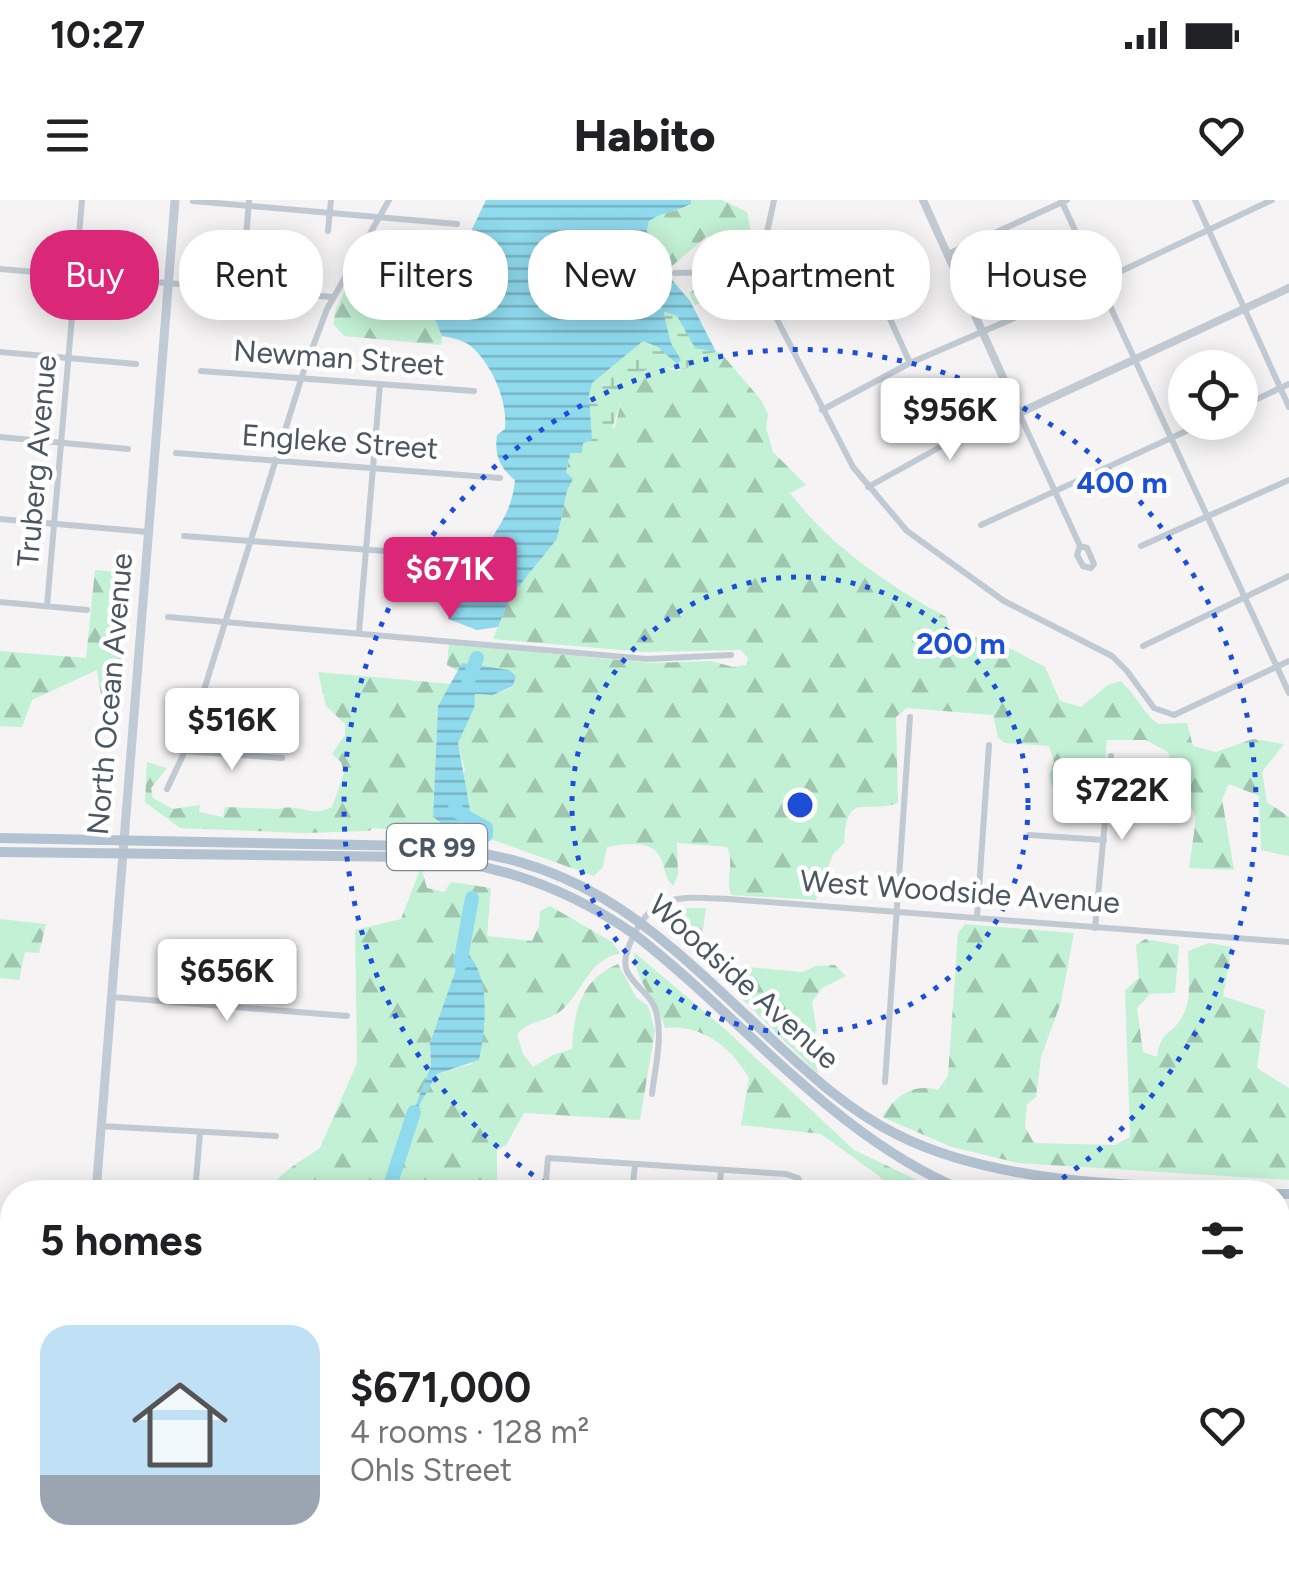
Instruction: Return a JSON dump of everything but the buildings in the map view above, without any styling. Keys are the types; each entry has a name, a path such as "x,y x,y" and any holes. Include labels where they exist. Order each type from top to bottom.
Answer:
{"main road":[{"name":"North Ocean Avenue","path":"97,1180 175,200"},
{"name":"CR 99","path":"0,838 123,840"},
{"name":"Woodside Avenue","path":"123,840 414,846 471,851 552,873 590,890 827,1090 873,1122 921,1146 974,1164 1027,1174 1106,1180"},
{"name":"CR 99","path":"0,852 122,855"},
{"name":"Woodside Avenue","path":"122,855 397,856 466,862 558,890 638,928 848,1124 918,1171 939,1180"}],"street":[{"name":"Truberg Avenue","path":"79,230 82,200"},
{"path":"328,230 331,200"},
{"path":"167,789 184,751 302,376 332,297 389,200"},
{"path":"769,230 774,200"},
{"path":"923,200 950,253"},
{"path":"1195,200 1289,406"},
{"path":"1122,270 1272,200"},
{"path":"194,201 249,202 457,224"},
{"path":"1000,230 1064,201 1077,230"},
{"path":"247,230 249,202"},
{"path":"0,269 30,272"},
{"path":"675,273 692,273"},
{"path":"159,283 179,285"},
{"path":"868,487 942,446 1289,288"},
{"path":"323,296 332,297"},
{"name":"Truberg Avenue","path":"47,606 72,320"},
{"path":"775,320 852,467 907,531 1004,601 1112,656 1128,670 1154,708 1174,715 1289,661"},
{"path":"890,320 910,363"},
{"path":"977,320 1080,546"},
{"path":"822,410 910,363 1009,320"},
{"path":"1118,320 1168,430"},
{"path":"0,352 136,364"},
{"name":"Newman Street","path":"201,370 474,391"},
{"path":"1258,398 1289,384"},
{"path":"360,632 380,385"},
{"path":"0,437 128,449"},
{"path":"980,525 1170,440"},
{"path":"1172,440 1289,692"},
{"name":"Engleke Street","path":"176,453 500,478"},
{"path":"1140,546 1289,480"},
{"path":"0,519 148,532"},
{"path":"184,536 464,557"},
{"path":"1144,646 1289,576"},
{"path":"0,602 87,610"},
{"path":"168,617 647,659 730,656"},
{"path":"885,1082 910,717"},
{"path":"976,917 989,746"},
{"path":"184,751 282,758"},
{"path":"1095,928 1110,756"},
{"path":"1029,835 1104,840"},
{"name":"West Woodside Avenue","path":"638,928 662,903 681,896 1289,942"},
{"path":"638,928 626,957 626,968 655,1006 659,1034 652,1094"},
{"path":"111,997 347,1016"},
{"path":"101,1126 276,1136"},
{"path":"195,1180 200,1133"},
{"path":"545,1180 548,1158 799,1180"},
{"path":"633,1180 635,1165"},
{"path":"720,1180 721,1172"}],"green space":[{"path":"691,200 722,200 747,212 750,230 692,230 692,249 672,266 672,230 645,230 657,216 691,205"},
{"path":"691,200 691,204 649,221 647,230 609,230 612,216"},
{"path":"672,280 690,301 692,320 700,320 716,352 700,355 686,369 655,367 635,378 604,452 571,453 566,472 593,320 672,320"},
{"path":"343,295 343,320 435,320 442,336 441,345 344,336 333,324"},
{"path":"706,351 720,352 761,400 768,414 766,428 773,452 806,485 790,493 806,512 861,563 946,617 950,632 964,638 989,637 1045,667 1060,701 1081,707 1108,685 1121,681 1158,724 1187,723 1193,746 1216,752 1253,739 1284,744 1262,772 1267,802 1289,817 1289,856 1261,850 1259,796 1229,784 1222,799 1234,870 1189,868 1196,818 1168,752 1146,740 1107,740 1102,796 1097,800 1083,794 1054,791 1049,776 1054,762 1049,746 1004,743 998,737 993,715 907,708 896,717 898,803 853,810 844,843 833,854 816,900 731,895 727,847 677,843 678,875 673,886 656,851 643,845 607,847 603,867 594,876 485,837 373,828 303,833 180,828 145,802 147,762 167,768 151,788 153,798 173,809 200,805 199,812 223,817 225,807 317,811 332,807 344,773 341,762 332,754 345,735 345,724 326,706 318,672 451,684 438,706 433,816 465,771 458,743 475,694 493,695 513,687 516,676 462,663 458,671 447,665 449,644 650,663 711,661 733,667 746,665 748,658 741,650 644,652 493,639 510,597 557,539 573,479 566,472 570,453 615,427 627,389 639,373 658,366 681,370"},
{"path":"95,570 128,573 118,714 104,714 97,670 32,700 22,727 0,726 0,651 86,658"},
{"path":"421,867 427,888 444,892 451,882 491,888 487,936 532,941 540,911 550,906 612,942 620,953 594,968 564,1008 517,1034 523,1054 533,1067 572,1049 577,1010 587,988 618,964 636,997 648,1006 655,1030 640,1120 524,1113 506,1145 497,1150 497,1180 276,1180 320,1148 357,1063 355,930 401,919","holes":["463,950 472,1064 437,1074 412,1118 431,1066 430,1043"]},
{"path":"677,908 706,908 704,945 714,964 802,972 835,965 846,976 822,988 812,1002 817,1032 810,1036 818,1074 666,924"},
{"path":"0,919 46,924 39,953 25,952 19,980 0,978"},
{"path":"965,924 1074,933 1061,1002 1041,1057 1036,1097 1027,1104 1025,1127 1034,1143 1115,1145 1130,1137 1125,990 1139,978 1136,945 1145,939 1179,945 1175,993 1150,994 1137,1008 1143,1052 1157,1057 1161,1042 1178,1023 1188,1002 1188,951 1209,943 1232,947 1223,996 1265,1010 1257,1068 1289,1088 1289,1180 1018,1163 952,1147 882,1117 905,1093 920,1088 938,1090 948,1076 958,933"},
{"path":"634,952 726,1030 854,1150 917,1180 882,1180 821,1134 741,1125 749,1078 714,1040 691,1030 665,1028 635,963"}],"water":[{"path":"486,200 691,200 691,204 649,221 647,230 528,230 528,320 665,320 671,343 681,360 677,364 658,347 643,341 592,383 592,440 583,443 582,453 570,453 566,472 573,479 557,539 510,597 498,627 477,630 448,619 453,599 504,519 515,480 497,455 497,435 505,429 505,419 493,375 470,345 442,336 435,320 508,320 508,230 472,230"},
{"path":"672,280 690,301 692,320 700,320 716,352 695,348 677,316 672,314"},
{"path":"462,663 509,670 516,676 513,686 493,695 475,694 474,708 458,743 470,810 458,825 443,824 433,817 438,706"},
{"path":"463,949 472,959 483,986 485,1016 479,1060 437,1074 407,1127 431,1066 430,1043"}],"waterway":[{"path":"468,681 477,658"},
{"path":"455,804 456,811 486,828 486,835"},
{"path":"460,964 472,898"},
{"path":"392,1180 414,1112"}]}
